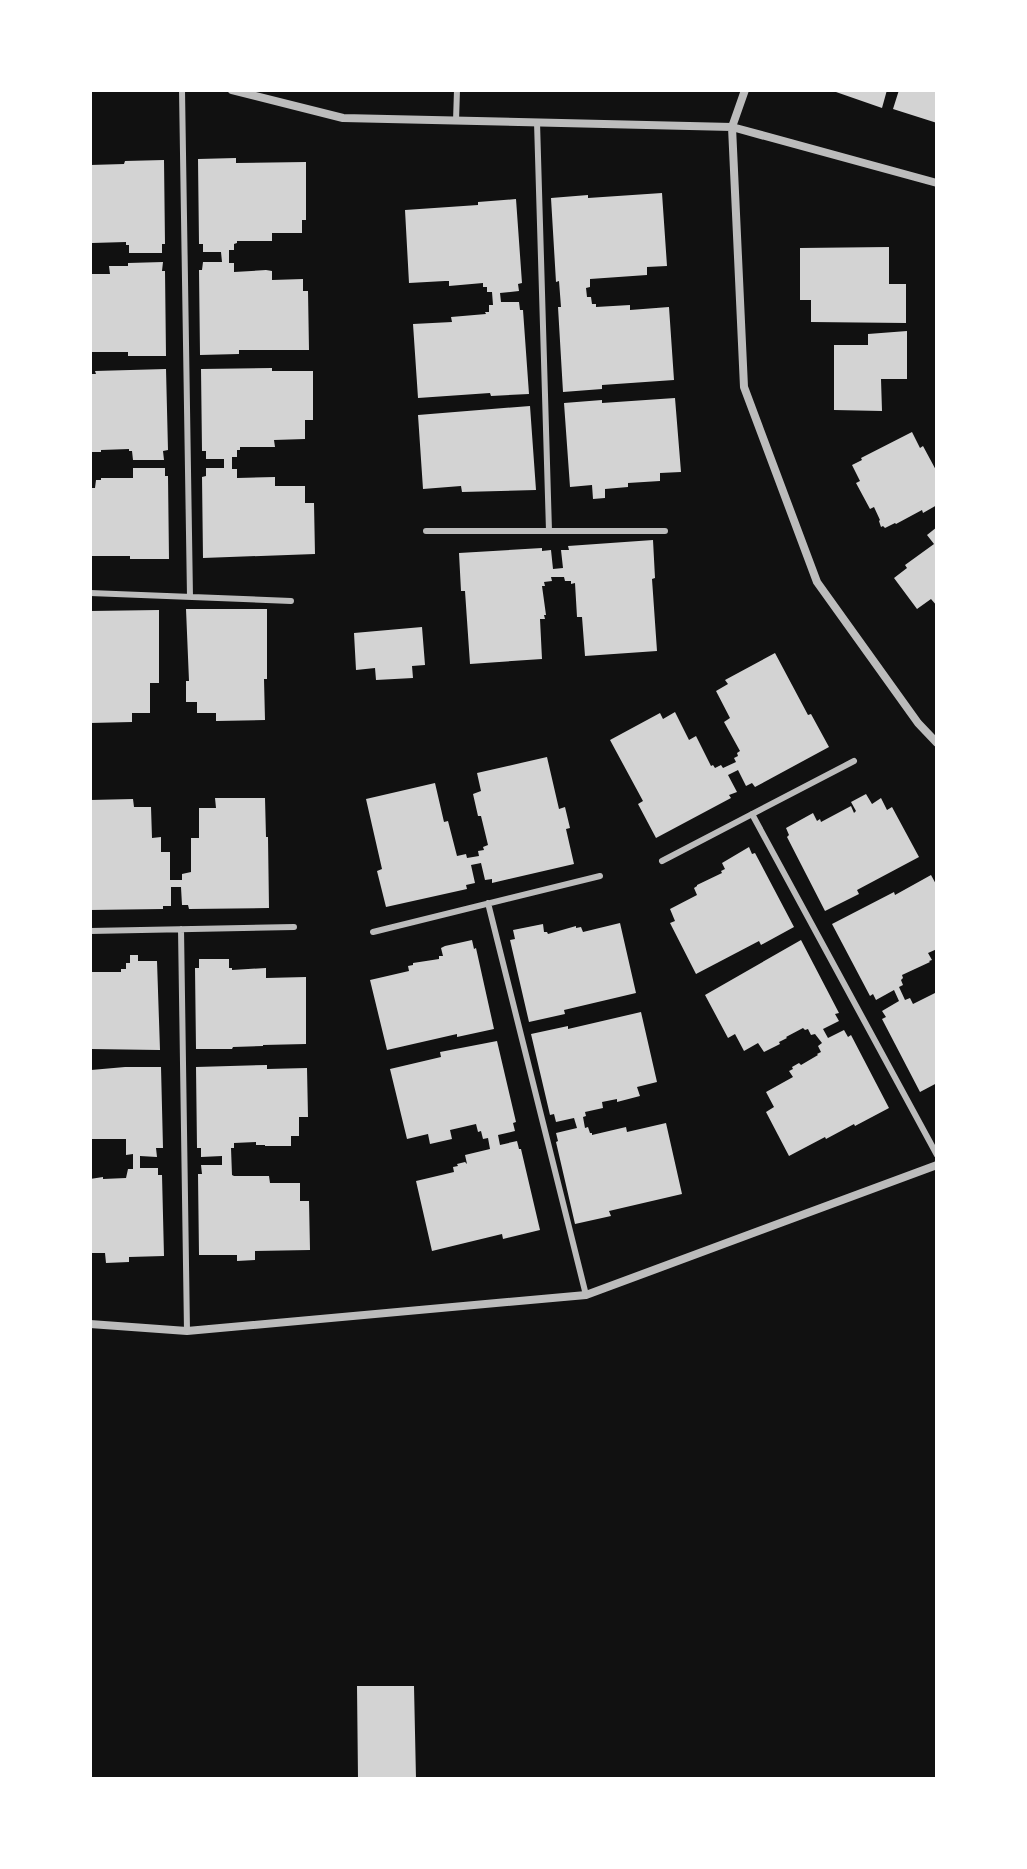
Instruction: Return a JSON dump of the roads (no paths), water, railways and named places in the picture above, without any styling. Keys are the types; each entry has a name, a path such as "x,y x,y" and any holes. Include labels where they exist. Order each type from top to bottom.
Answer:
{"street":[{"path":"232,90 343,118 732,127 937,183"},
{"path":"745,90 732,127 744,387 817,582 918,723 937,743"},
{"path":"90,1324 187,1331 586,1295 937,1165"}],"lane":[{"path":"182,90 190,597"},
{"path":"456,121 457,90"},
{"path":"537,122 549,531"},
{"path":"426,531 665,531"},
{"path":"90,593 291,601"},
{"path":"662,861 854,761"},
{"path":"752,814 937,1155"},
{"path":"373,932 600,876"},
{"path":"488,903 586,1295"},
{"path":"90,931 294,927"},
{"path":"181,929 187,1331"}]}
